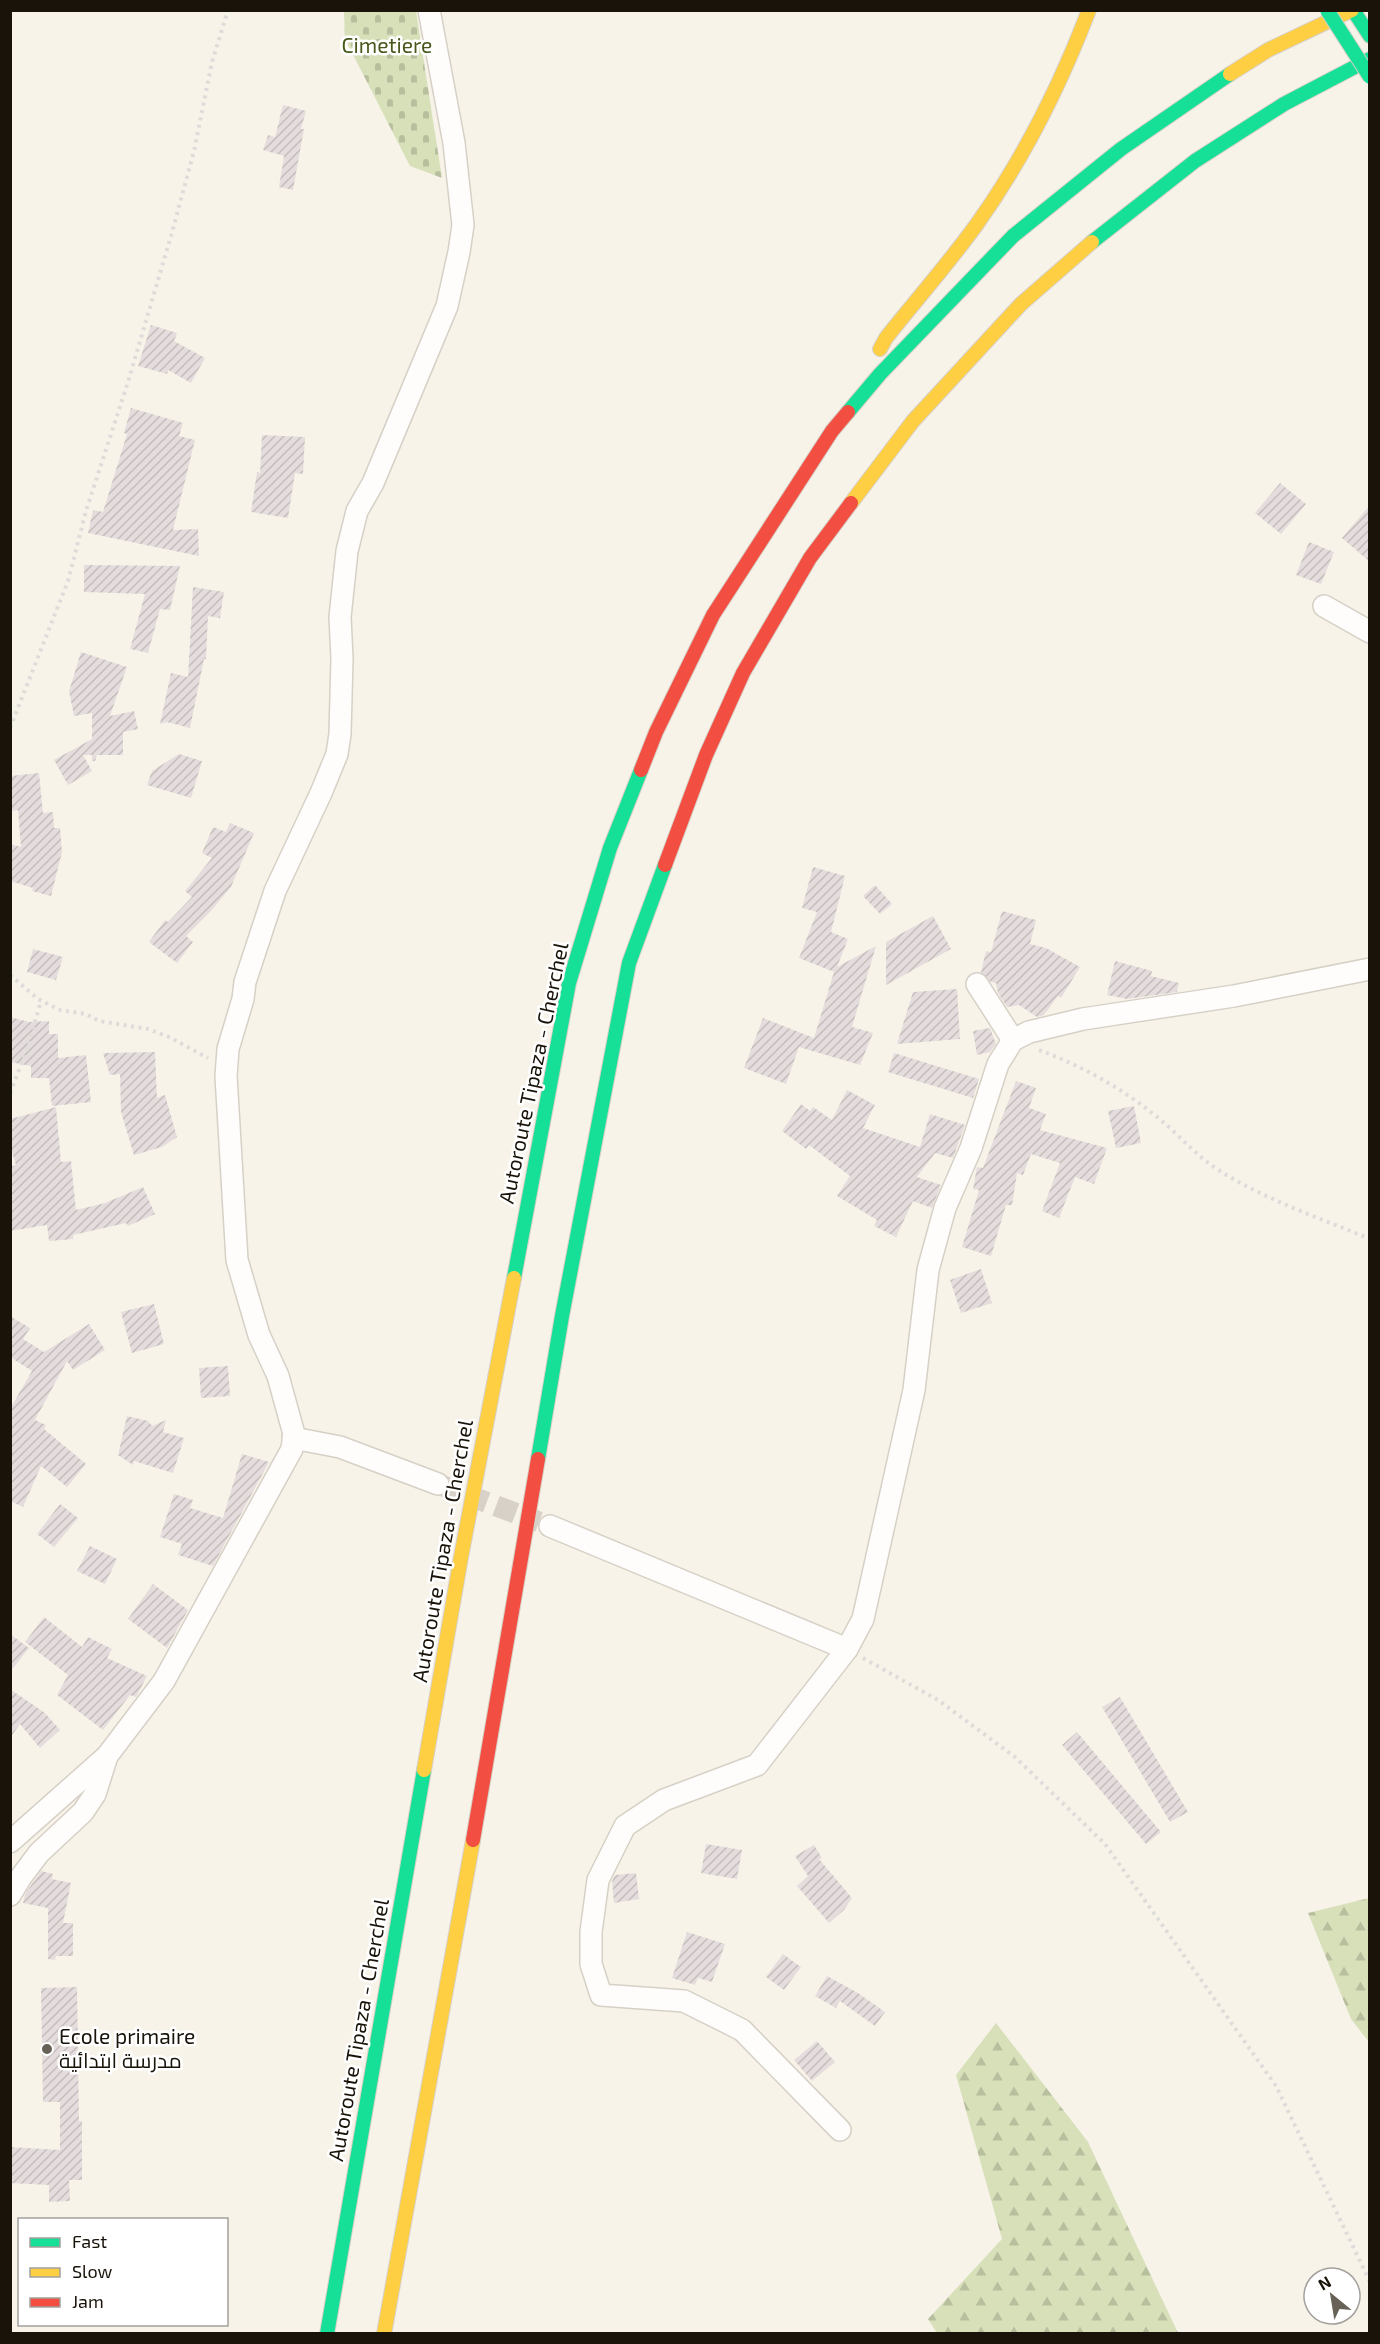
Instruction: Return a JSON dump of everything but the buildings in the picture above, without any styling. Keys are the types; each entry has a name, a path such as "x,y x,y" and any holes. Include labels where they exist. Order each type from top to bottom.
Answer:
{"highway":[{"path":"832,431 886,338 976,226 1008,177 1041,122 1071,59 1089,10"},
{"path":"1327,10 1370,76"},
{"path":"1352,10 1370,36"},
{"name":"Autoroute Tipaza - Cherchel","path":"327,2334 461,1557 569,983 610,848 657,732 713,615 832,431 880,374 1013,236 1121,149 1205,90 1268,50 1352,10"},
{"path":"384,2334 502,1676 562,1316 629,963 706,755 742,673 810,558 913,421 1021,304 1078,253 1196,161 1284,104 1370,59"}],"street":[{"path":"10,1842 107,1756 164,1681 292,1449 294,1434 278,1376 259,1335 237,1260 227,1069 228,1049 243,999 245,982 275,891 337,754 340,734 342,659 340,617 347,551 357,512 373,483 447,306 459,252 463,225 454,143 429,10"},
{"path":"1324,606 1370,632"},
{"path":"840,2130 742,2030 684,2001 601,1995 591,1964 591,1932 597,1880 626,1826 664,1800 757,1766 847,1649 863,1619 914,1390 931,1260 945,1208 971,1148 998,1064 1013,1040 1029,1032 1083,1019 1234,996 1370,969"},
{"path":"977,984 1013,1040"},
{"path":"293,1438 340,1447 438,1484"},
{"path":"550,1526 847,1649"},
{"path":"10,1895 39,1853 83,1812 95,1794 107,1756"}],"path":[{"path":"10,728 68,581 89,501 128,382 171,237 194,151 212,62 228,10"},
{"path":"10,975 41,1001 60,1010 86,1014 99,1021 148,1029 169,1037 227,1069"},
{"path":"10,1093 26,1052 41,1001"},
{"path":"1013,1040 1072,1062 1108,1082 1171,1129 1196,1155 1251,1188 1370,1239"},
{"path":"847,1649 938,1700 1015,1757 1105,1844 1276,2086 1370,2282"}],"green space":[{"name":"Cimetiere","path":"344,11 416,11 442,178 410,166 345,39"},
{"path":"1370,1898 1369,2042 1351,2019 1308,1913"},
{"path":"996,2023 1088,2142 1178,2333 937,2333 928,2319 1002,2239 956,2075"}],"tunnel":[{"path":"438,1484 539,1522"}],"traffic: fast":[{"path":"1327,10 1370,77"},
{"path":"1353,10 1370,36"},
{"path":"1092,242 1195,161 1284,104 1370,59"},
{"path":"848,412 880,374 1013,236 1121,149 1230,74"},
{"path":"514,1278 569,983 610,848 641,770"},
{"path":"538,1459 562,1316 629,963 665,865"},
{"path":"327,2334 424,1770"}],"traffic: slow":[{"path":"880,349 886,338 966,239 994,199 1040,121 1089,10"},
{"path":"1230,74 1268,50 1352,10"},
{"path":"851,503 913,421 1021,304 1092,242"},
{"path":"424,1770 461,1557 514,1278"},
{"path":"384,2334 473,1840"}],"traffic: jam":[{"path":"641,770 656,732 713,615 832,431 848,412"},
{"path":"665,865 706,755 743,673 810,558 851,503"},
{"path":"473,1840 538,1459"}],"place":[{"name":"Ecole primaire مدرسة ابتدائية","path":"47,2049"}]}
